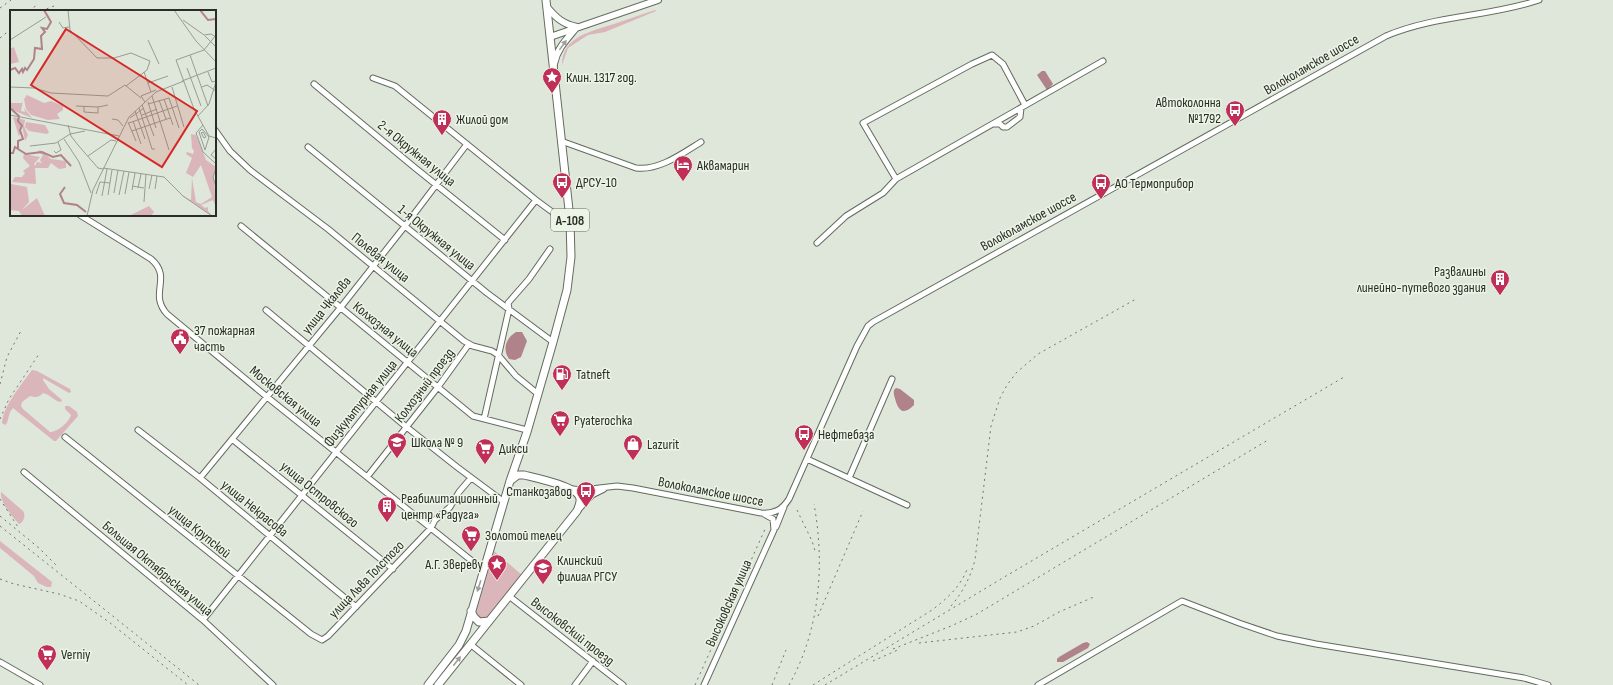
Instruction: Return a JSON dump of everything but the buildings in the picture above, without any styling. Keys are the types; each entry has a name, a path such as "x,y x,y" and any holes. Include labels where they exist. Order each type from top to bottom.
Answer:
{"highway":[{"name":"А-108","path":"428,685 459,645 466,631 510,481 538,394 567,290 571,257 570,219 546,3"},
{"path":"516,462 524,475"},
{"path":"438,685 577,511 580,503 580,497 576,492 568,488 524,475 518,475 510,481"},
{"path":"472,611 474,617 479,622 489,621"}],"main road":[{"path":"550,37 658,0"},
{"path":"546,3 559,21 566,25 577,27"},
{"path":"553,65 556,55 562,45 577,27"}],"street":[{"name":"Волоколамское шоссе","path":"568,488 582,490 617,486 761,513 775,512 784,506 807,459 857,346 868,326 884,314 1386,36 1399,30 1426,23 1501,10 1539,0"},
{"path":"896,179 863,123 972,64 992,55 1002,64 1023,106 1020,117 1007,127 1003,127 1000,124 992,124"},
{"path":"817,243 846,216 883,193 896,179 1103,61"},
{"path":"373,78 395,86 536,200 559,217 570,219"},
{"name":"2-я Окружная улица","path":"314,84 505,240"},
{"name":"Полевая улица","path":"216,131 230,152 250,170 328,229 469,344 498,355 516,376 538,394"},
{"path":"561,141 636,168 645,169 662,164 701,142"},
{"name":"улица Чкалова","path":"200,478 341,307 467,144"},
{"name":"1-я Окружная улица","path":"308,147 473,281 553,342"},
{"name":"Физкультурная улица","path":"203,620 536,200"},
{"name":"Московская улица","path":"82,216 151,259 158,265 161,274 160,303 165,311 267,396 467,558 476,564 486,566"},
{"name":"Колхозная улица","path":"241,226 473,416 527,430"},
{"path":"484,419 509,309 508,303 529,279 550,249"},
{"path":"266,310 406,428 504,502"},
{"name":"Колхозный проезд","path":"367,477 438,387 469,344"},
{"path":"849,478 892,380"},
{"name":"улица Некрасова","path":"138,430 200,478 356,607"},
{"name":"улица Крупской","path":"65,437 237,576 311,634 322,640"},
{"name":"улица Островского","path":"232,439 393,569"},
{"path":"807,459 907,505"},
{"name":"Большая Октябрьская улица","path":"24,472 203,620 273,685"},
{"name":"улица Льва Толстого","path":"322,640 328,636 393,569 430,528 435,520 450,507 459,492 472,478"},
{"name":"Волоколамское шоссе","path":"577,511 595,493 617,486"},
{"name":"Высоковская улица","path":"704,685 784,506"},
{"path":"761,513 770,516 773,519 774,530"},
{"name":"Высоковский проезд","path":"509,596 623,685"},
{"path":"1038,685 1182,601 1238,623 1278,636 1316,644 1524,678 1548,685"},
{"path":"470,644 521,685"},
{"path":"0,662 40,685"},
{"path":"575,685 593,662"}],"shaded area":[{"path":"655,10 656,11 605,32 588,35 568,48 562,65 563,55 567,47 580,36"},
{"path":"1042,71 1045,71 1053,84 1047,90 1037,75"},
{"path":"516,332 522,332 527,341 521,357 515,360 509,359 506,351 506,344 510,337"},
{"path":"32,370 37,371 70,389 71,392 69,393 43,378 49,389 62,400 61,402 43,393 37,397 30,396 22,402 21,406 23,409 50,432 60,428 70,418 71,415 65,409 65,406 69,406 77,412 78,416 56,441 54,441 13,408 10,412 7,423 5,425 2,423 3,416 9,402"},
{"path":"896,388 900,389 914,400 914,405 906,411 899,409 894,393"},
{"path":"1,492 23,511 24,517 21,523 19,524 7,509 2,501"},
{"path":"0,541 52,582 51,587 38,583 34,576 0,548"},
{"path":"494,551 522,575 488,617 484,619 479,618 476,613"},
{"path":"1087,642 1090,644 1088,648 1063,662 1057,662 1059,657"}],"railway":[{"path":"0,8 11,0"},
{"path":"30,10 38,4"},
{"path":"44,10 54,6"},
{"path":"0,38 10,30"},
{"path":"951,606 966,584 975,560 991,426 1000,398 1007,385 1016,373 1038,354 1136,299"},
{"path":"0,384 7,357 22,329"},
{"path":"0,419 9,399 39,354"},
{"path":"825,685 1006,576 1344,377"},
{"path":"893,649 977,614 1268,440"},
{"path":"0,499 18,527"},
{"path":"789,685 808,642 817,597 819,550 814,504"},
{"path":"797,510 812,541 816,554"},
{"path":"818,616 863,511"},
{"path":"0,516 39,548 57,566"},
{"path":"0,526 199,685"},
{"path":"695,685 766,527"},
{"path":"813,685 932,610 958,586 968,567"},
{"path":"0,579 14,584 59,594 79,601 109,622 188,685"},
{"path":"919,643 1017,632 1034,626 1059,612 1096,596"},
{"path":"873,661 900,649"},
{"path":"772,685 786,650"}],"place":[{"name":"Клин. 1317 год.","path":"552,94"},
{"name":"Автоколонна №1792","path":"1235,127"},
{"name":"Жилой дом","path":"442,136"},
{"name":"Аквамарин","path":"683,182"},
{"name":"ДРСУ-10","path":"562,199"},
{"name":"АО Термоприбор","path":"1101,200"},
{"name":"Развалины линейно-путевого здания","path":"1500,296"},
{"name":"37 пожарная часть","path":"180,355"},
{"name":"Tatneft","path":"562,391"},
{"name":"Pyaterochka","path":"560,437"},
{"name":"Нефтебаза","path":"804,451"},
{"name":"Школа № 9","path":"397,459"},
{"name":"Lazurit","path":"633,461"},
{"name":"Дикси","path":"485,465"},
{"name":"Станкозавод","path":"586,508"},
{"name":"Реабилитационный центр «Радуга»","path":"387,523"},
{"name":"Золотой телец","path":"471,552"},
{"name":"А.Г. Звереву","path":"497,581"},
{"name":"Клинский филиал РГСУ","path":"543,585"},
{"name":"Verniy","path":"47,671"}]}
